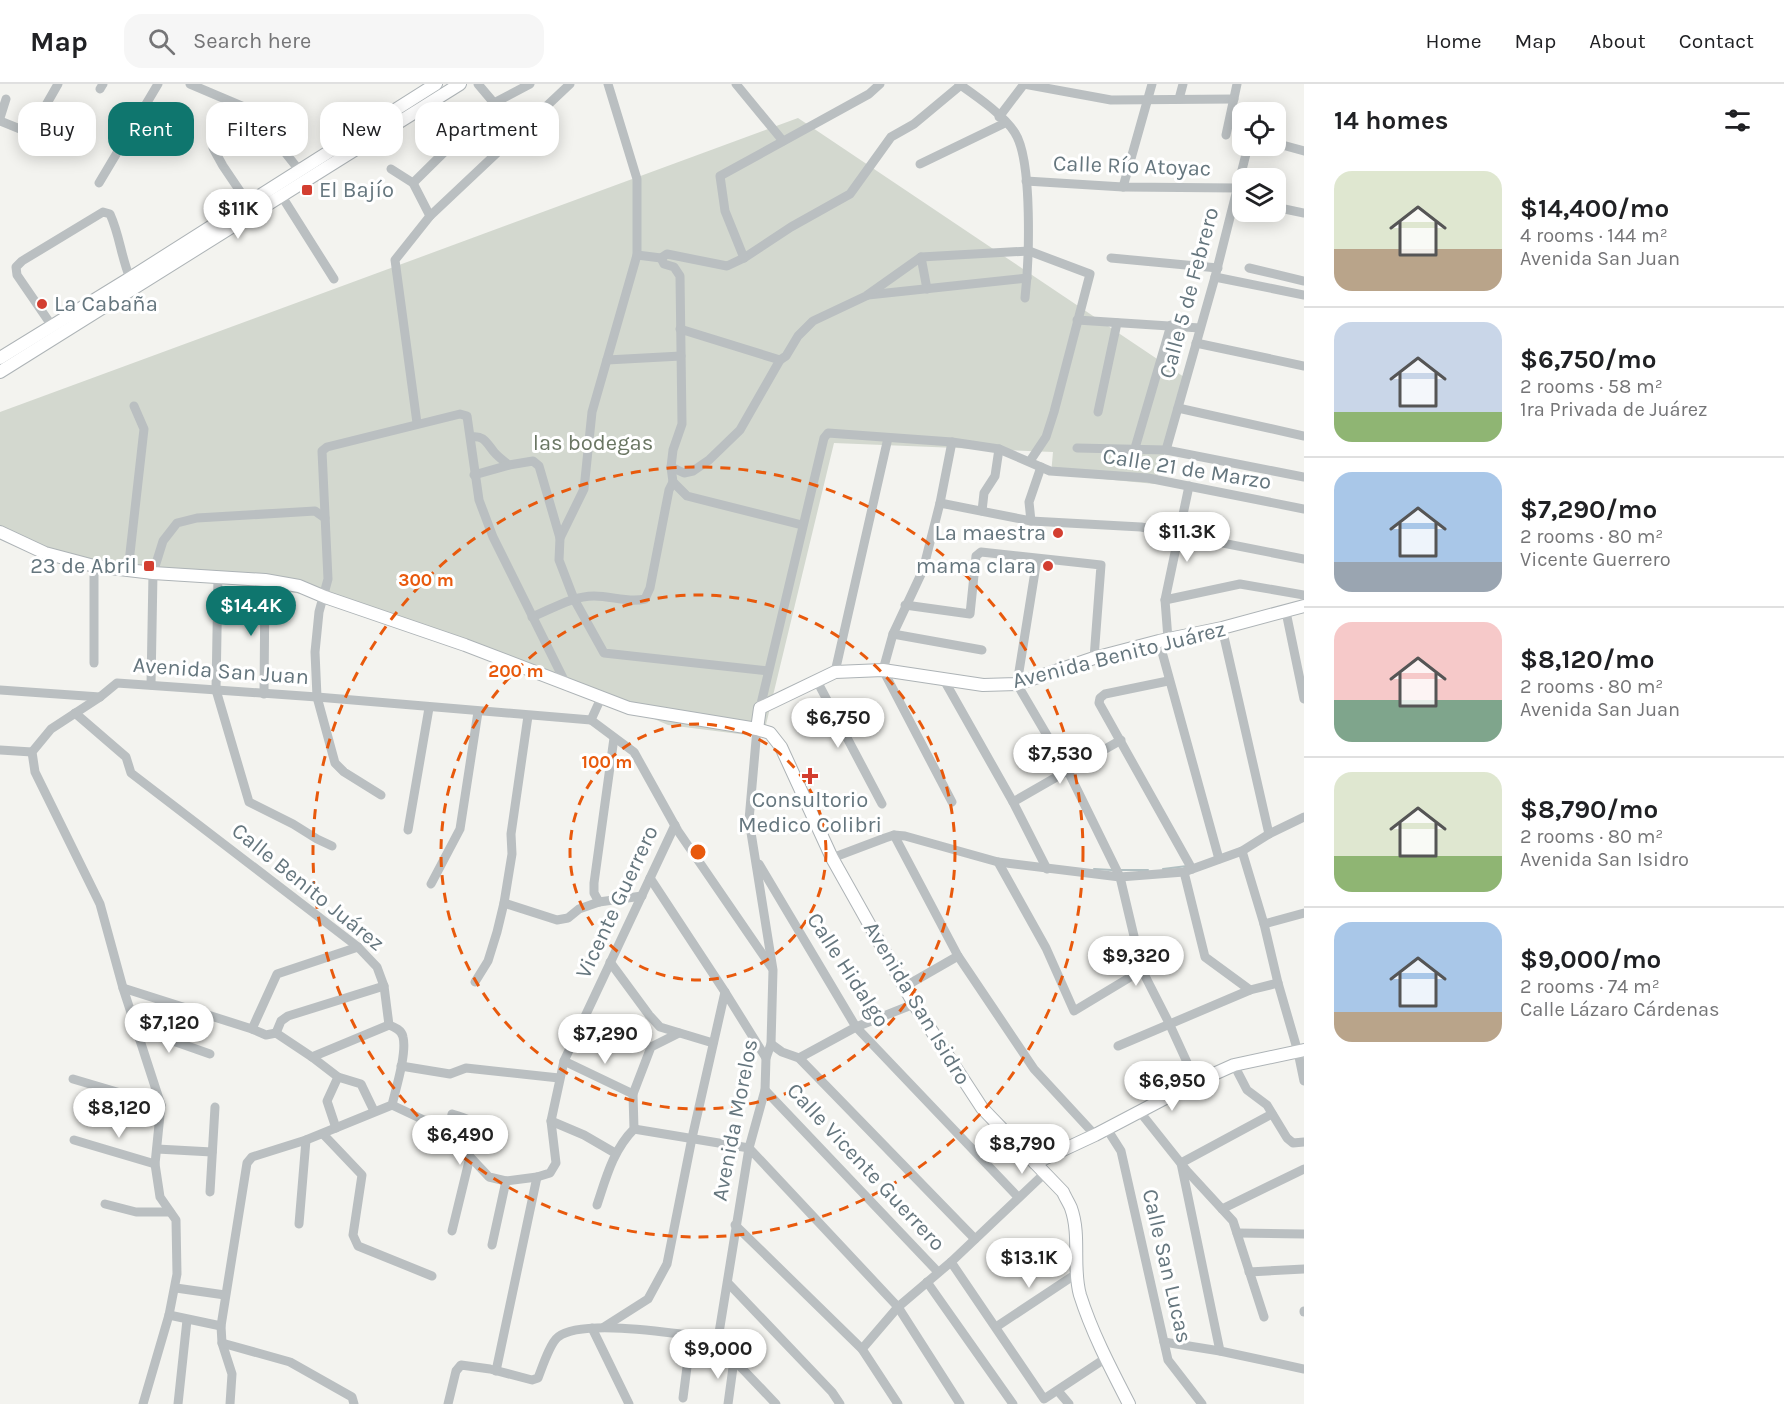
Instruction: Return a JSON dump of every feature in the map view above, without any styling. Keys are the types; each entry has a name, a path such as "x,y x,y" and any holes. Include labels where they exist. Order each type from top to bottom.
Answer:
{"main road":[{"path":"0,358 130,279 436,84"},
{"path":"0,372 460,84"},
{"path":"0,532 45,553 94,566 128,571 265,580 299,586 465,645 629,708 756,729 760,708"},
{"name":"Avenida Benito Juárez","path":"760,708 835,672 883,670 983,685 1017,684 1094,658 1304,606"},
{"name":"Avenida San Isidro","path":"756,729 770,733 781,747 832,858 914,1004 982,1108 1063,1192 1071,1209 1080,1295 1106,1358 1129,1404"},
{"path":"1035,1162 1095,1135 1196,1082 1234,1065 1301,1051"}],"street":[{"path":"6,99 0,120 30,133 58,84"},
{"path":"99,183 158,84"},
{"path":"190,84 232,102"},
{"path":"478,84 493,102"},
{"path":"496,102 530,84"},
{"path":"608,84 638,178 637,255 592,412 584,489 560,538 558,560 574,599 604,653 768,671"},
{"path":"736,84 783,141"},
{"path":"862,84 868,94"},
{"path":"744,258 725,211 720,176 868,94 880,84"},
{"path":"637,255 661,258 667,254 727,266 744,258 791,227 850,194 891,137 914,124 960,84 1014,132 1022,147 1029,251 1025,298"},
{"path":"921,164 1002,120 1024,84 1111,100 1234,99"},
{"path":"1123,187 1152,84"},
{"path":"1179,99 1183,84"},
{"path":"1226,135 1238,84"},
{"path":"417,423 395,260 430,216 566,85"},
{"path":"1286,147 1304,151"},
{"path":"217,156 248,203"},
{"path":"288,156 299,170"},
{"path":"413,183 440,156"},
{"path":"391,169 413,183 430,216"},
{"name":"Calle Río Atoyac","path":"1026,181 1232,195"},
{"path":"281,195 334,279"},
{"path":"1286,209 1304,213"},
{"path":"52,327 17,275 16,267 22,261 103,212 110,214 119,233 123,261 130,279"},
{"name":"Calle 5 de Febrero","path":"1166,450 1232,216"},
{"path":"671,467 684,473 693,471 709,460 740,430 780,360 786,356 798,336 813,321 866,296 921,257 1029,251 1090,274 1046,437 1030,461"},
{"path":"921,257 927,289"},
{"path":"532,617 574,599 593,596 634,601 645,599 650,588 669,490 673,482 671,467 673,450 682,424 680,276 674,267 664,264 661,258"},
{"path":"1111,258 1216,273 1304,295"},
{"path":"1249,268 1304,281"},
{"path":"866,296 1027,278"},
{"path":"1077,320 1200,328"},
{"path":"1098,412 1117,323"},
{"path":"1135,448 1171,326"},
{"path":"680,329 780,360"},
{"path":"1196,343 1304,366"},
{"path":"607,360 681,356"},
{"path":"128,571 144,429 134,406"},
{"path":"1178,408 1304,436"},
{"path":"381,795 344,772 335,763 317,697 315,652 319,612 325,597 328,579 322,451 327,447 417,423 460,414 467,416 479,500 494,537 567,686"},
{"name":"Calle 21 de Marzo","path":"802,525 824,438 828,433 952,442 999,449 1050,471 1148,478 1304,508"},
{"path":"471,436 485,439 495,454 509,465"},
{"path":"835,672 888,438"},
{"path":"952,442 923,570 893,634 883,670 952,802"},
{"path":"1077,448 1166,450 1304,477"},
{"path":"982,511 984,493 995,476 999,449"},
{"path":"474,475 533,461 539,466 560,538"},
{"path":"1031,521 1029,502 1041,467"},
{"path":"673,482 687,496 802,525 760,708"},
{"path":"1189,486 1165,600 1163,640 1168,681 1219,859"},
{"path":"940,503 1031,521 1141,527 1304,559"},
{"path":"151,685 153,573 164,541 177,523 197,518 315,511 325,518"},
{"path":"905,605 970,614 978,553 1101,565 1094,658"},
{"path":"1037,559 1017,684 1068,771 1120,877 1142,969 1196,1082"},
{"path":"93,663 94,566"},
{"path":"218,576 216,690 249,801 332,846"},
{"path":"264,694 265,580"},
{"path":"1165,600 1240,584 1304,595"},
{"path":"1286,612 1304,699"},
{"path":"1222,628 1269,834"},
{"path":"893,634 982,650"},
{"path":"944,680 1013,802 1047,869"},
{"path":"817,681 882,804"},
{"path":"1168,681 1105,694 1100,698 1101,709 1122,740 1188,871 1205,957 1250,990"},
{"name":"Avenida San Juan","path":"32,752 51,729 117,683 591,720"},
{"path":"0,690 100,697"},
{"path":"601,698 591,720 634,752 675,825 773,970"},
{"path":"408,830 429,708"},
{"path":"431,884 460,829 478,712"},
{"name":"Calle Benito Juárez","path":"75,713 126,757 131,773 358,947 377,967 384,986 388,1025 399,1030 403,1036 401,1066 392,1105"},
{"path":"475,982 488,961 504,903 512,854 511,834 528,716"},
{"name":"Avenida Morelos","path":"718,1339 735,1225 749,1148 765,1090 766,1058 771,1044 773,970 749,820 756,729"},
{"path":"599,903 594,893 594,883 614,738"},
{"path":"1013,802 1122,740"},
{"path":"0,750 32,752 35,772 100,904 123,988 161,1105 155,1164 160,1197 176,1220 177,1274 169,1315 143,1404"},
{"path":"832,858 894,836 905,836 998,862 1120,877 1188,871 1242,851 1269,834 1303,820"},
{"name":"Vicente Guerrero","path":"537,1177 550,1173 556,1163 551,1121 564,1061 675,825"},
{"path":"894,836 958,956 1034,1069 1095,1135"},
{"path":"1242,851 1264,924 1278,983 1301,1051 1304,1081"},
{"name":"Calle Hidalgo","path":"756,860 856,1028 1018,1197"},
{"path":"998,862 1046,948 1074,1011 1142,969"},
{"path":"650,878 726,992 766,1058"},
{"path":"504,903 557,920 568,918 579,909 599,903 642,896"},
{"path":"1264,924 1304,913"},
{"path":"252,1029 277,974 358,947"},
{"path":"904,987 958,956"},
{"path":"610,962 660,1027 713,1042"},
{"path":"1118,1046 1250,990 1278,983"},
{"path":"276,1033 281,1020 288,1016 384,986"},
{"path":"123,988 266,1035 276,1033 338,1077 361,1084 374,1111"},
{"path":"604,1327 648,1299 667,1264 692,1138 726,992"},
{"path":"799,1058 856,1028 914,1004"},
{"path":"312,1057 388,1025"},
{"path":"136,1028 210,1054"},
{"path":"634,1130 633,1095 651,1047 679,1033"},
{"path":"771,1044 782,1052 799,1058 975,1239"},
{"path":"564,1061 633,1095"},
{"path":"1234,1065 1247,1090 1267,1105 1287,1138 1293,1143 1304,1142"},
{"path":"401,1066 450,1074 466,1068 559,1078"},
{"path":"336,1128 327,1101 338,1077"},
{"path":"73,1079 161,1105"},
{"name":"Calle Vicente Guerrero","path":"765,1090 938,1272"},
{"path":"230,1404 232,1374 222,1343 221,1326 247,1163 252,1157 306,1140 392,1105 445,1130 489,1178 506,1181 537,1177 496,1371"},
{"path":"210,1192 215,1107"},
{"path":"1140,1112 1181,1163 1233,1221 1264,1317"},
{"path":"445,1130 451,1121 452,1114 480,1125 488,1131"},
{"path":"1181,1163 1272,1114"},
{"path":"551,1121 584,1135 615,1153"},
{"name":"Calle San Lucas","path":"1107,1129 1121,1151 1168,1360 1202,1404"},
{"path":"597,1205 615,1153 625,1138 634,1130 749,1148 897,1307 960,1404"},
{"path":"322,1134 362,1175 354,1241 358,1246 432,1276"},
{"path":"74,1140 155,1164"},
{"path":"299,1224 306,1140"},
{"path":"157,1149 212,1152"},
{"path":"453,1231 470,1157"},
{"path":"1181,1163 1220,1351"},
{"path":"1222,1209 1304,1169"},
{"path":"862,1349 897,1307 951,1262 1045,1173"},
{"path":"492,1245 506,1181"},
{"path":"105,1204 136,1212 170,1212"},
{"path":"735,1225 862,1349 898,1404"},
{"path":"1237,1233 1304,1234"},
{"path":"951,1262 1044,1399 1106,1358"},
{"path":"1249,1272 1304,1269"},
{"path":"996,1327 1076,1274"},
{"path":"728,1282 832,1392 840,1404"},
{"path":"927,1282 1013,1404"},
{"path":"176,1288 225,1295"},
{"path":"169,1315 221,1326"},
{"path":"178,1404 187,1320"},
{"path":"448,1404 456,1371 461,1365 532,1380 538,1378 555,1339 568,1332 604,1327 718,1339 734,1360 776,1404"},
{"path":"592,1328 629,1404"},
{"path":"683,1398 691,1336"},
{"path":"1164,1342 1304,1369"},
{"path":"222,1343 290,1362 352,1397 354,1404"},
{"path":"728,1404 734,1360"},
{"path":"1058,1391 1069,1404"}],"green space":[{"name":"las bodegas","path":"798,118 1187,379 1155,484 1051,474 1053,452 834,443 763,737 668,725 629,708 325,597 94,566 0,528 0,412"}],"waterway":[{"path":"1163,869 1187,866"},
{"path":"1094,869 1112,870"},
{"path":"1121,870 1148,870"}],"place":[{"name":"El Bajío","path":"307,190"},
{"name":"La Cabaña","path":"42,304"},
{"name":"La maestra","path":"1058,533"},
{"name":"23 de Abril","path":"149,566"},
{"name":"mama clara","path":"1048,566"},
{"name":"Consultorio Medico Colibri","path":"810,776"}]}
